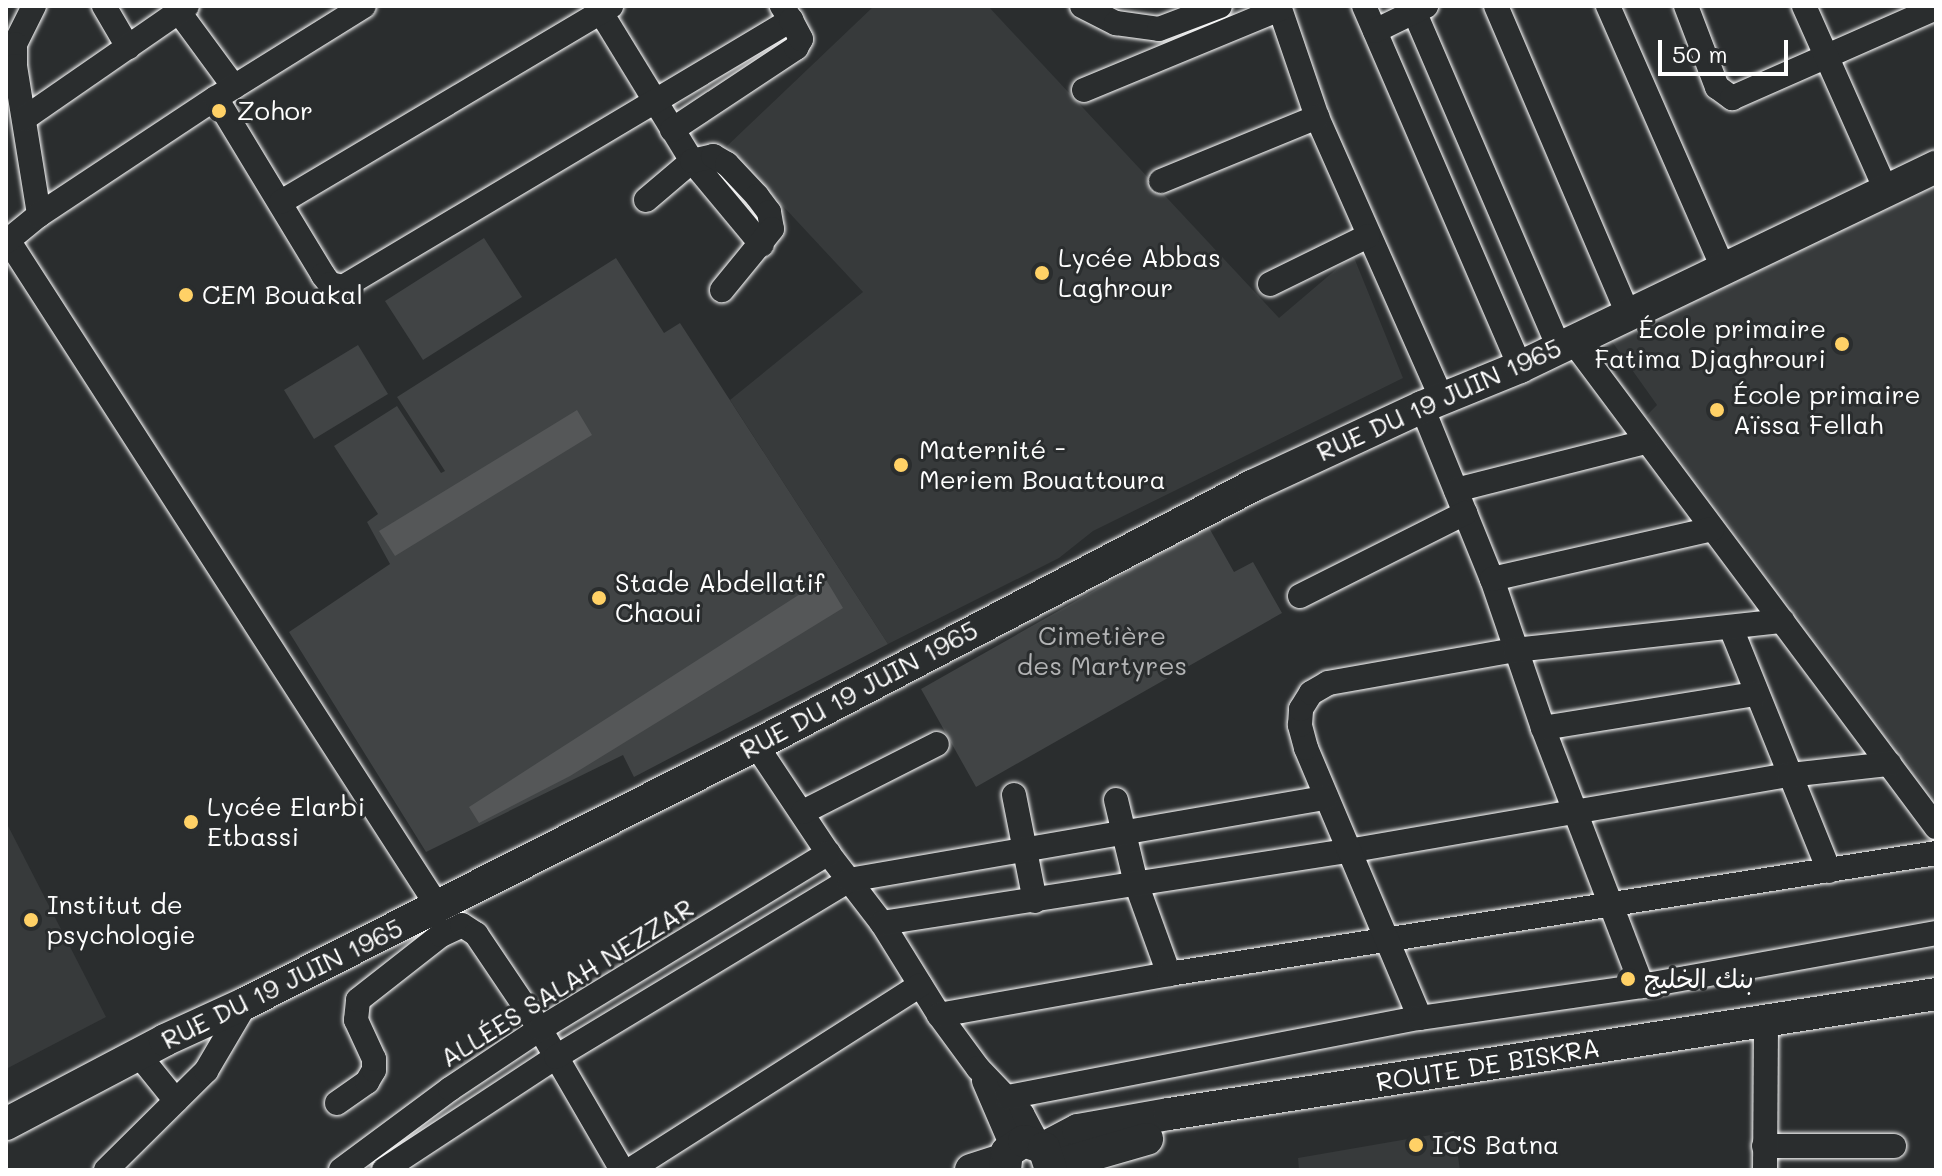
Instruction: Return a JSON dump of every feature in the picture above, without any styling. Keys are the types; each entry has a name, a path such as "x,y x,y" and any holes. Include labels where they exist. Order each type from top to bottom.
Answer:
{"main road":[{"name":"RUE DU 19 JUIN 1965","path":"6,1124 138,1054 438,907 756,745 1252,486 1432,403 1520,367 1936,167"},
{"name":"ROUTE DE BISKRA","path":"971,1170 1029,1157 1120,1144 1766,1031 1936,994"},
{"name":"ROUTE DE BISKRA","path":"1766,1031 1936,1016"}],"street":[{"path":"34,6 15,44 12,79 25,118 39,215"},
{"path":"104,6 128,47"},
{"path":"364,6 39,215 7,241 438,907"},
{"path":"1082,6 1116,23 1140,17 1172,26 1220,6"},
{"path":"1364,6 1520,367"},
{"path":"1496,6 1628,314"},
{"path":"1608,6 1723,268"},
{"path":"1686,6 1717,87 1726,96 1741,95 1935,8"},
{"path":"1804,6 1886,190"},
{"path":"281,202 603,8 692,161 762,245 722,290"},
{"path":"1084,90 1280,8 1317,117 1368,236 1432,403 1461,502 1642,986"},
{"path":"1375,31 1420,8 1566,343 1646,442 1936,827"},
{"path":"25,118 183,9 281,202 323,275 330,284 343,287 655,102 787,13 801,39 796,48 672,130"},
{"path":"1161,181 1317,117"},
{"path":"646,200 692,161"},
{"path":"1270,284 1368,236"},
{"path":"1300,596 1461,502 1646,442"},
{"path":"1492,579 1712,529"},
{"path":"1420,1018 1326,798 1300,725 1301,709 1311,693 1328,683 1515,650 1782,621"},
{"path":"1731,628 1829,871"},
{"path":"1543,728 1756,694"},
{"path":"803,812 937,744"},
{"path":"756,745 828,853 882,923 939,1015 978,1068 1029,1157"},
{"path":"882,923 1348,851 1789,775 1889,764"},
{"path":"1014,795 1022,850 1035,901"},
{"path":"384,1170 556,1057 849,880 1326,798"},
{"path":"1116,800 1136,883 1169,974"},
{"name":"ALLÉES SALAH NEZZAR","path":"341,1170 450,1089 540,1029 828,853"},
{"path":"939,1015 1609,902 1936,853"},
{"path":"337,1103 367,1082 374,1070 374,1059 356,1020 358,1000 452,927 470,928 540,1029 622,1170"},
{"path":"1008,1097 1420,1018 1642,986 1936,933"},
{"path":"630,1170 920,985"},
{"path":"106,1170 206,1071 246,1003"},
{"path":"1766,1031 1764,1158 1894,1146"},
{"path":"138,1054 176,1101"},
{"path":"978,1068 1026,1119 1029,1157"}],"shaded area":[{"name":"Lycée Abbas Laghrour","path":"874,6 988,6 1279,318 1353,255 1403,378 1093,531 1059,558 888,644 730,400 863,292 727,146"},
{"path":"1936,179 1936,800 1647,415 1657,405 1608,336"},
{"name":"Institut de psychologie","path":"6,822 106,1017 6,1069"},
{"name":"ICS Batna","path":"1454,1131 1460,1170 1299,1170 1298,1158"}],"green space":[{"path":"484,238 522,297 423,360 385,301"},
{"name":"Stade Abdellatif Chaoui","path":"616,258 664,333 680,323 888,644 634,777 623,755 426,852 289,632 390,564 367,522 378,514 334,446 397,406 441,473 445,471 397,397"},
{"path":"358,345 388,394 314,439 284,390"},
{"name":"Cimetière des Martyres","path":"1208,526 1234,572 1253,562 1282,613 976,787 921,689"}],"building":[{"path":"577,410 592,435 395,556 379,531"},
{"path":"825,578 843,608 570,776 479,823 469,807"}],"place":[{"name":"Zohor","path":"219,111"},
{"name":"Lycée Abbas Laghrour","path":"1042,273"},
{"name":"CEM Bouakal","path":"186,295"},
{"name":"École primaire Fatima Djaghrouri","path":"1842,344"},
{"name":"École primaire Aïssa Fellah","path":"1717,410"},
{"name":"Maternité - Meriem Bouattoura","path":"901,465"},
{"name":"Stade Abdellatif Chaoui","path":"599,598"},
{"name":"Lycée Elarbi Etbassi","path":"191,822"},
{"name":"Institut de psychologie","path":"31,920"},
{"name":"بنك الخليج","path":"1628,979"},
{"name":"ICS Batna","path":"1416,1145"}]}
